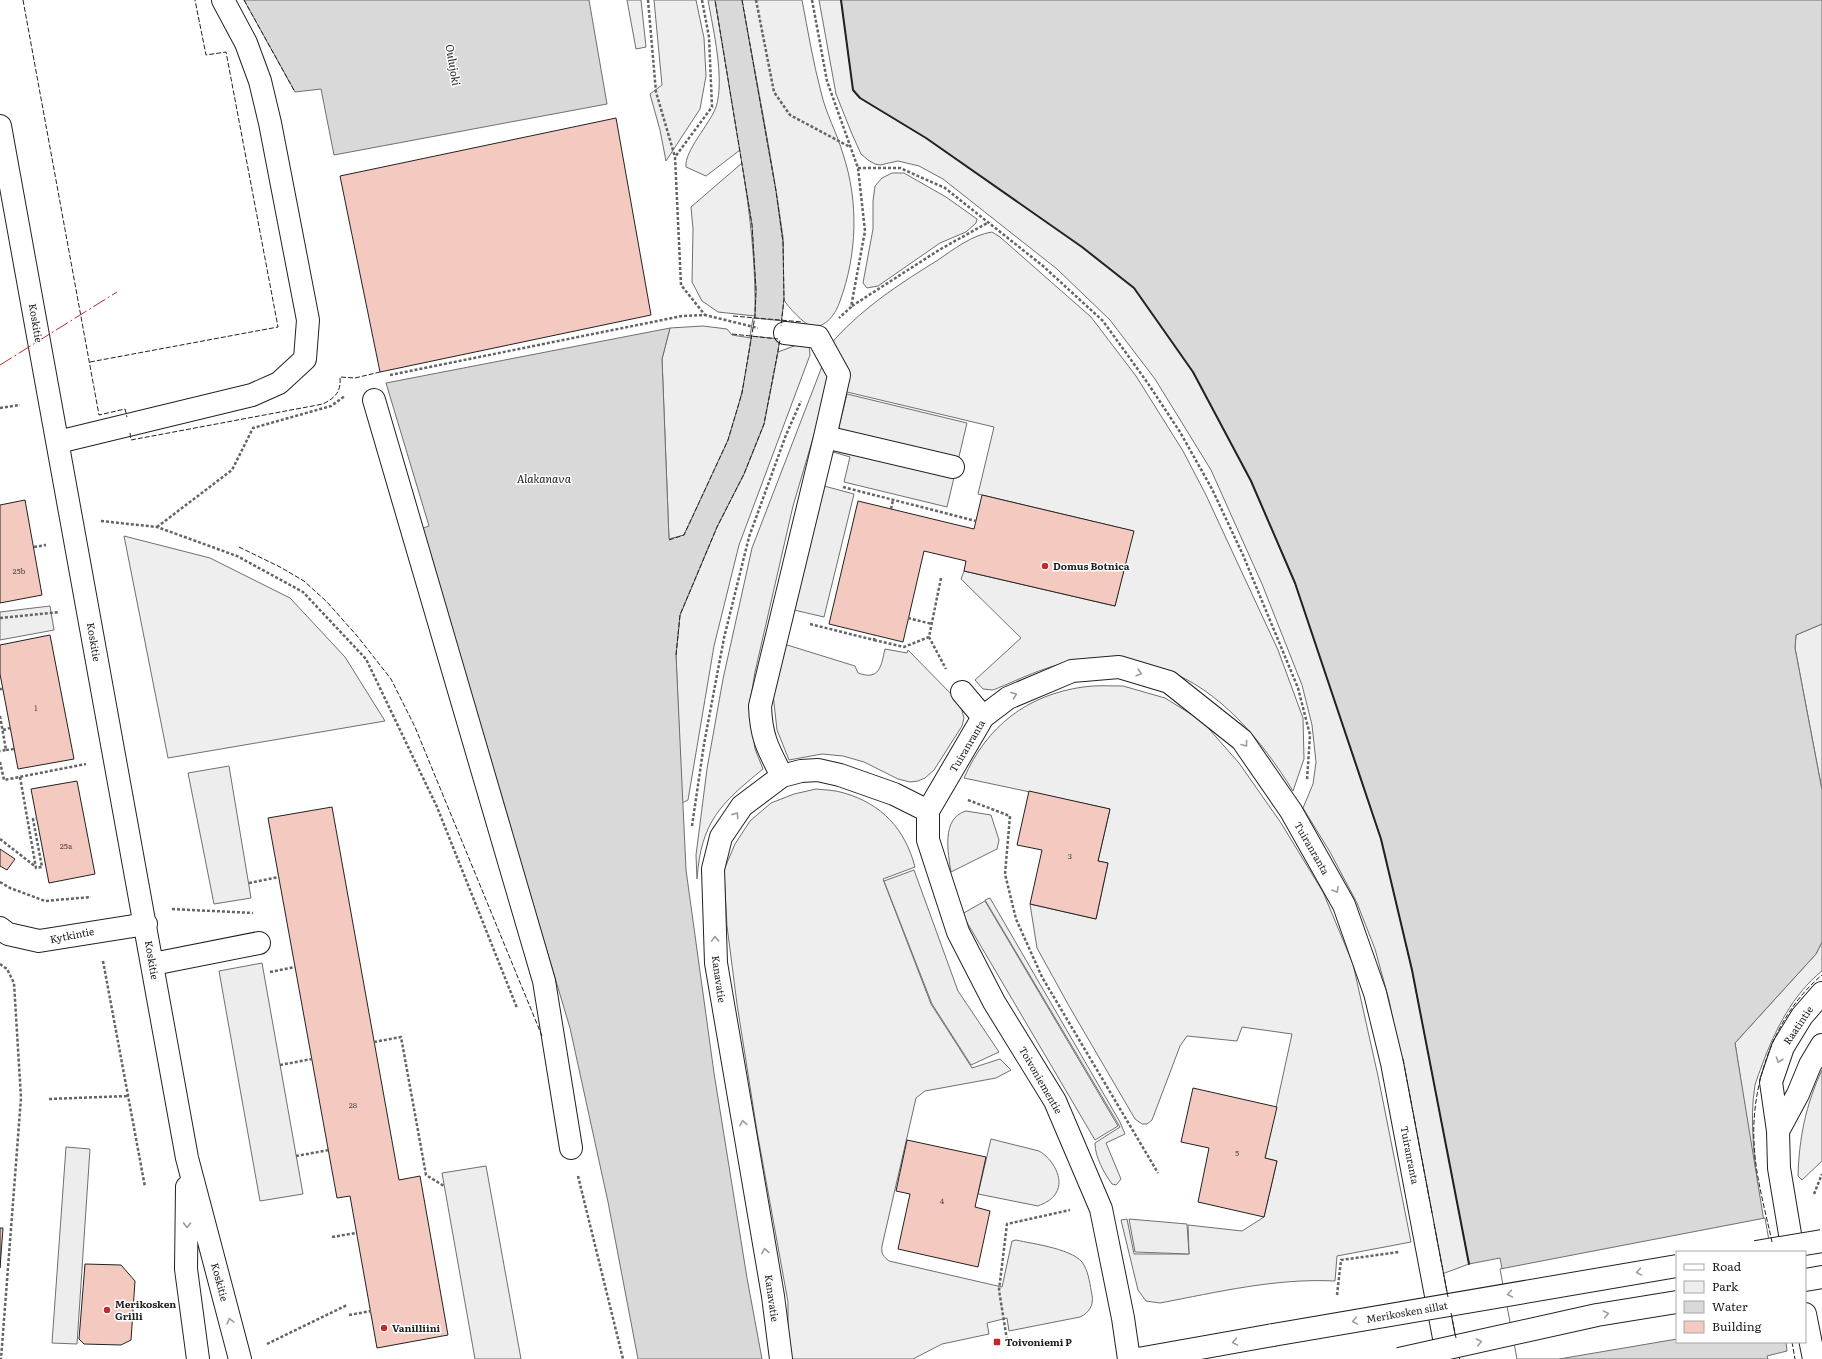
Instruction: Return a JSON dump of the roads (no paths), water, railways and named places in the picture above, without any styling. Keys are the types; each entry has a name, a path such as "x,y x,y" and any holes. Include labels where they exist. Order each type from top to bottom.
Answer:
{"street":[{"path":"58,442 252,394 279,383 305,359 308,320 270,123 258,74 246,43 223,0"},
{"name":"Koskitie","path":"0,126 146,924 187,1158 240,1359"},
{"path":"782,776 765,742 761,723 760,706 783,618 838,374 818,337 785,333"},
{"path":"374,400 544,981 571,1148"},
{"path":"825,437 953,466"},
{"name":"Tuiranranta","path":"928,811 983,718 1008,698 1072,671 1120,667 1169,682 1242,740 1291,811 1344,905 1375,993 1392,1063 1448,1359"},
{"path":"962,692 983,718"},
{"name":"Kanavatie","path":"780,1359 773,1296 716,963 713,869 721,837 742,806 782,776 802,771 818,770 840,775 894,794 928,811"},
{"name":"Toivoniementie","path":"928,811 928,840 958,932 994,1002 1055,1101 1101,1208 1122,1311 1129,1359"},
{"name":"Kytkintie","path":"0,928 8,934 39,942 146,924"},
{"path":"153,964 258,944"},
{"name":"Raatintie","path":"1793,1251 1779,1168 1778,1131 1771,1082 1783,1047 1802,1016 1822,993"},
{"name":"Raatintie","path":"1778,1131 1798,1094 1810,1065 1822,1045"},
{"name":"Koskitie","path":"187,1158 186,1269 198,1359"},
{"path":"1762,1251 1822,1241"},
{"name":"Merikosken sillat","path":"1138,1359 1676,1266"},
{"path":"1806,1280 1822,1277"},
{"path":"1400,1359 1597,1316 1676,1302"},
{"path":"1806,1319 1814,1359"}],"water":[{"name":"Oulujoki","path":"244,0 589,0 607,104 334,155 321,89 295,92"},
{"name":"Alakanava","path":"715,0 742,0 776,191 783,242 784,299 778,352 764,424 744,474 717,527 680,615 676,655 686,870 714,1073 747,1278 762,1359 638,1359 608,1202 570,1028 421,529 429,526 386,383 670,328 662,359 669,539 684,535 728,440 742,393 755,316 756,290 752,225"},
{"path":"841,0 1822,0 1822,624 1796,635 1795,648 1822,790 1822,942 1816,954 1735,1043 1769,1251 1676,1251 1676,1343 1786,1343 1787,1351 1767,1356 1768,1359 1519,1359 1500,1258 1469,1264 1412,970 1381,839 1295,583 1251,481 1193,372 1134,288 1082,247 926,138 860,98 853,90"}],"place":[{"name":"Domus Botnica","path":"1045,566"},
{"name":"Merikosken Grilli","path":"107,1310"},
{"name":"Vanilliini","path":"384,1328"},
{"name":"Toivoniemi P","path":"997,1342"}]}
